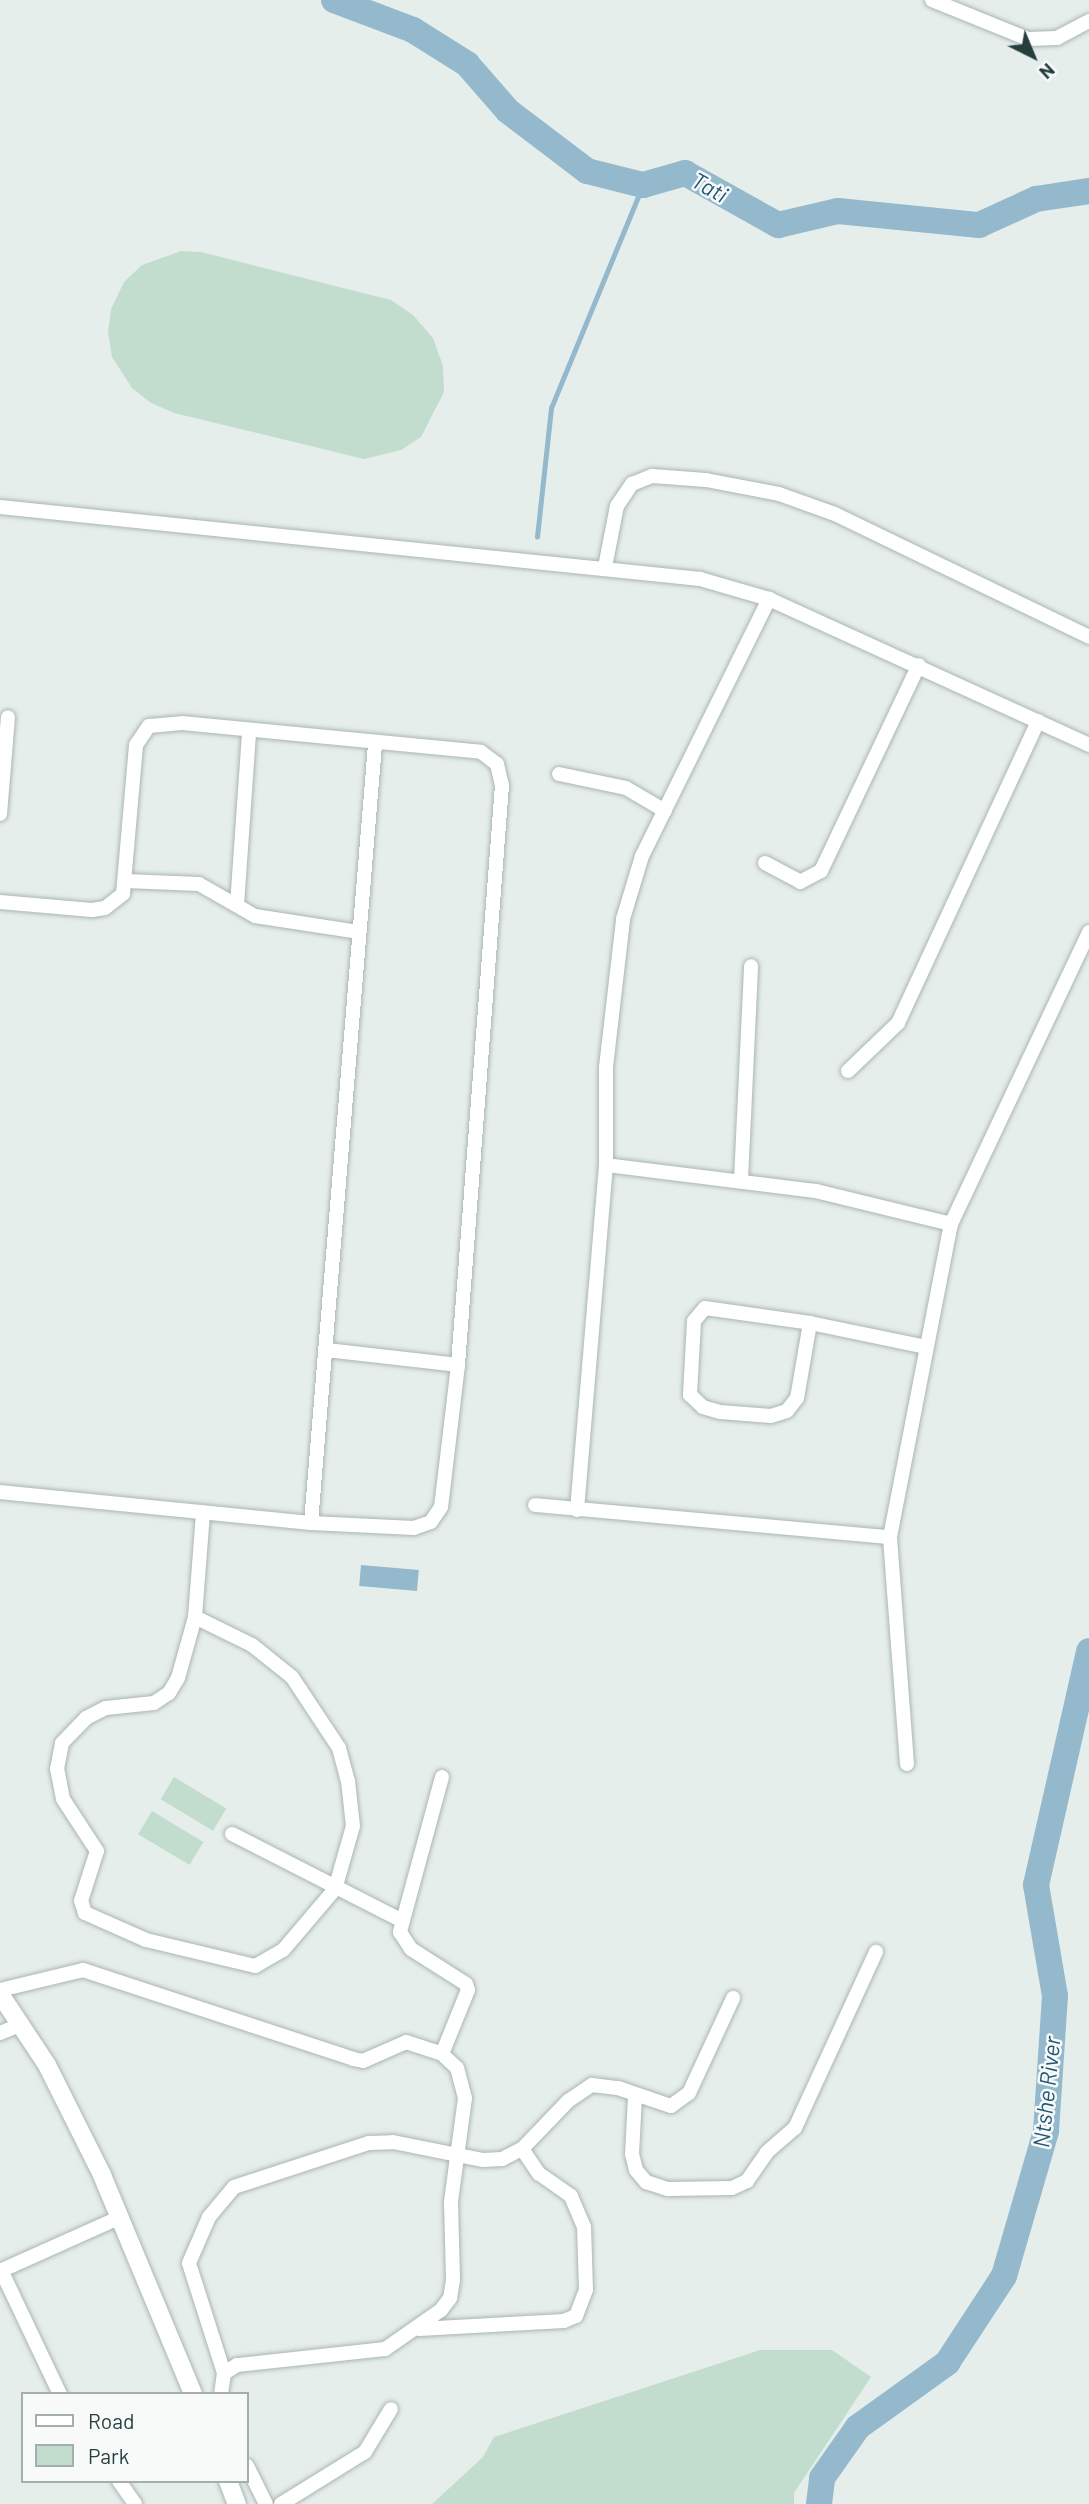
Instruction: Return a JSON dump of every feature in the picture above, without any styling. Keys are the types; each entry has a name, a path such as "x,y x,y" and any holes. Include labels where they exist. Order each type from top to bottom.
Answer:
{"street":[{"path":"932,0 1028,39 1057,38 1089,21"},
{"path":"605,567 617,506 632,484 652,476 706,480 779,494 835,514 1089,637"},
{"path":"0,507 605,567 700,579 769,599 919,665 1089,745"},
{"path":"577,1510 606,1165 606,1067 623,919 642,856 769,599"},
{"path":"765,863 800,882 821,871 919,665"},
{"path":"0,814 8,717"},
{"path":"848,1071 898,1023 1038,721"},
{"path":"0,902 92,910 116,902 126,881 140,733 162,723 481,752 497,764 502,785 458,1365 441,1507 431,1522 414,1528 311,1523 0,1492"},
{"path":"237,905 249,733"},
{"path":"311,1523 375,744"},
{"path":"559,774 626,788 665,811"},
{"path":"126,881 199,884 268,920 358,932"},
{"path":"907,1764 902,1653 890,1537 951,1224 1089,932"},
{"path":"741,1180 751,966"},
{"path":"606,1165 816,1191 951,1224"},
{"path":"810,1323 797,1398 787,1411 771,1416 720,1412 703,1407 690,1395 694,1321 705,1308 810,1323 926,1347"},
{"path":"327,1350 458,1365"},
{"path":"535,1506 890,1537"},
{"path":"195,1617 252,1645 292,1677 339,1748 353,1826 335,1889 283,1950 255,1966 146,1940 85,1913 80,1901 97,1851 63,1799 57,1769 62,1743 96,1713 154,1703 169,1693 195,1617 203,1512"},
{"path":"442,1777 401,1920 403,1941 460,1978 468,1990 442,2054"},
{"path":"232,1834 335,1889 401,1920"},
{"path":"635,2097 632,2154 636,2170 646,2182 668,2189 732,2188 747,2181 766,2152 794,2128 876,1952"},
{"path":"191,2392 121,2217 69,2108 22,2024 0,1992 83,1970 353,2059 363,2061 406,2042 442,2054 457,2068 465,2098 455,2153 450,2298 419,2329 385,2348 237,2365 224,2373"},
{"path":"221,2392 224,2373 190,2263 223,2195 234,2187 369,2143 393,2142 502,2159 522,2149 568,2101 592,2085 618,2088 635,2097 662,2105 681,2101 733,1998"},
{"path":"0,2033 22,2024"},
{"path":"419,2329 564,2321 576,2316 586,2290 584,2227 571,2196 540,2174 522,2149"},
{"path":"59,2392 45,2370 0,2271 121,2217"},
{"path":"281,2504 365,2452 391,2409"},
{"path":"248,2468 267,2504"},
{"path":"120,2483 135,2504"},
{"path":"229,2483 237,2504"}],"green space":[{"path":"181,251 201,252 391,300 413,315 433,338 443,366 444,392 421,437 401,450 364,459 174,413 151,403 132,388 112,357 108,333 111,309 124,282 142,265"},
{"path":"174,1777 226,1808 213,1831 161,1799"},
{"path":"152,1811 203,1842 190,1865 138,1834"},
{"path":"760,2350 832,2350 871,2377 794,2493 794,2504 432,2504 483,2457 494,2437"}],"water":[{"path":"361,1565 419,1570 417,1591 359,1586"}],"waterway":[{"name":"Tati","path":"334,0 413,30 467,64 508,111 587,171 643,185 685,173 778,225 838,211 979,225 1036,199 1089,191"},
{"path":"537,537 551,408 643,185"},
{"name":"Ntshe River","path":"819,2504 822,2478 858,2427 947,2363 1004,2276 1046,2131 1055,1996 1036,1885 1089,1651"}]}
